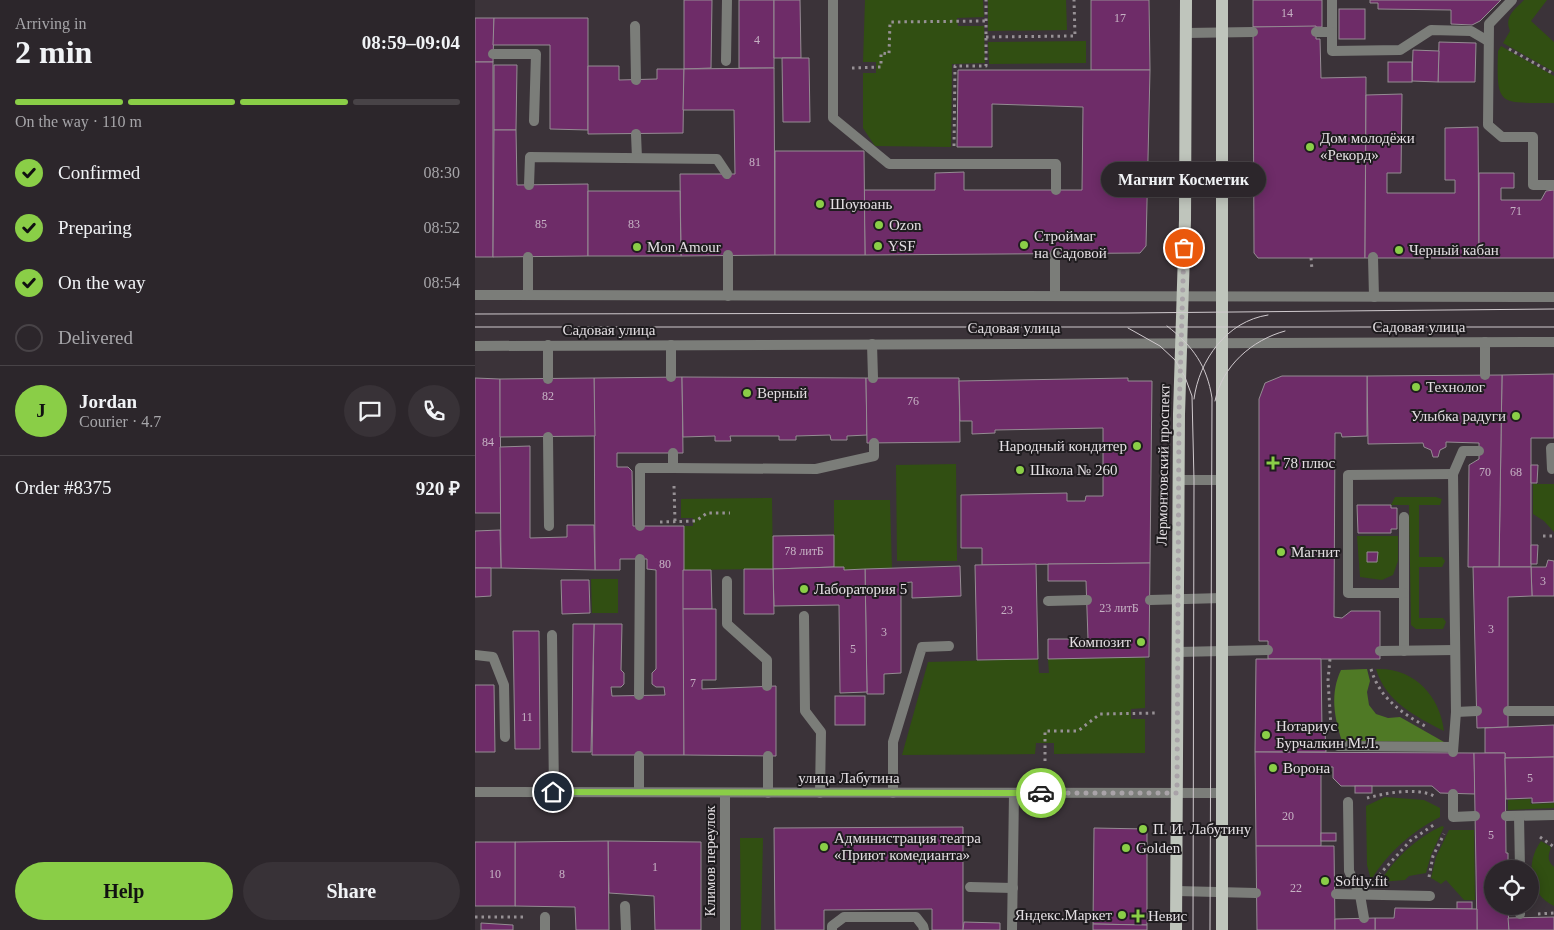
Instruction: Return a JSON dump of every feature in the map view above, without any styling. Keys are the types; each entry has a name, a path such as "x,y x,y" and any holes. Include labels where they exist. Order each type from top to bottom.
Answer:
{"main road":[{"name":"Лермонтовский проспект","path":"1176,930 1179,480 1185,220 1186,0"},
{"path":"1222,0 1222,930"}],"street":[{"path":"726,61 727,0"},
{"path":"833,0 833,118 889,164 1056,164 1056,190"},
{"path":"1332,0 1333,51 1400,50 1431,30 1471,31 1488,41"},
{"path":"1512,0 1489,24 1488,125 1502,137 1533,137 1533,185 1554,185"},
{"path":"635,26 636,80"},
{"path":"1186,33 1253,32"},
{"path":"1316,32 1332,32"},
{"path":"493,54 536,54 534,121"},
{"path":"636,134 637,158"},
{"path":"529,185 529,157 717,159 727,174"},
{"path":"1055,253 1055,296"},
{"path":"727,255 728,296"},
{"path":"528,257 528,295"},
{"path":"1373,258 1374,297"},
{"name":"Садовая улица","path":"475,295 1554,297"},
{"path":"1485,342 1485,375"},
{"name":"Садовая улица","path":"475,346 1554,342"},
{"path":"872,344 873,378"},
{"path":"548,345 548,379"},
{"path":"671,345 671,377"},
{"path":"549,437 549,526"},
{"path":"639,524 640,468 816,469 874,456 874,443"},
{"path":"1552,468 1551,448 1554,448"},
{"path":"1338,746 1453,750 1456,712 1453,474 1463,451 1479,451"},
{"path":"673,453 673,468"},
{"path":"1404,593 1348,593 1348,475 1453,474"},
{"path":"1179,480 1223,480"},
{"path":"1404,517 1404,651"},
{"path":"639,695 640,559"},
{"path":"727,581 727,624 767,660 767,686"},
{"path":"1149,600 1223,598"},
{"path":"1047,602 1087,600"},
{"path":"804,616 805,711 821,732 820,793"},
{"path":"552,635 553,792"},
{"path":"893,793 893,742 922,647 949,646"},
{"path":"1178,652 1268,650"},
{"path":"1380,651 1455,650"},
{"path":"475,655 493,657 504,685 505,737"},
{"path":"1508,711 1554,710"},
{"path":"1456,712 1477,711"},
{"path":"639,756 639,792"},
{"path":"767,756 768,793"},
{"name":"улица Лабутина","path":"475,792 1222,793"},
{"name":"Климов переулок","path":"725,793 725,930"},
{"path":"1012,930 1014,793"},
{"path":"1453,794 1453,816 1475,816"},
{"path":"1348,802 1349,871 1360,895 1364,918"},
{"path":"1506,816 1554,815"},
{"path":"1519,816 1520,860"},
{"path":"970,888 1013,888"},
{"path":"1177,891 1257,893"},
{"path":"1336,894 1430,896"},
{"path":"625,906 626,930"},
{"path":"545,917 545,930"},
{"path":"832,930 832,926 844,917 915,917 923,926 923,930"}],"path":[{"path":"954,165 955,66 987,66 986,0"},
{"path":"986,37 1075,36 1074,0"},
{"path":"833,68 881,67 881,54 889,54 890,22 986,21"},
{"path":"1488,41 1495,40 1554,74"},
{"path":"1311,258 1311,270"},
{"path":"673,468 675,522"},
{"path":"639,524 696,521 707,513 730,513"},
{"path":"1543,536 1554,536"},
{"path":"1330,659 1328,680 1329,724 1338,746"},
{"path":"1371,666 1382,694 1396,708 1444,736 1453,750"},
{"path":"1045,761 1045,731 1078,731 1100,714 1158,713"},
{"path":"1348,802 1385,793 1427,793 1453,804"},
{"path":"1360,895 1409,841 1422,831 1453,816"},
{"path":"1430,896 1430,874 1433,856 1453,816"},
{"path":"475,917 545,917"}],"green space":[{"path":"865,0 983,0 984,17 957,18 958,26 984,26 985,63 952,64 951,147 875,146 863,128 863,73 876,73 876,62 863,62"},
{"path":"988,0 1066,0 1067,30 988,31"},
{"path":"1524,0 1547,0 1531,21 1554,42 1554,72 1503,43 1510,31 1508,26 1509,18"},
{"path":"1086,41 1086,63 989,64 988,42"},
{"path":"1501,46 1554,76 1554,103 1522,103 1505,98 1501,93 1498,83 1498,51"},
{"path":"956,464 957,561 897,561 896,465"},
{"path":"1533,484 1554,484 1554,532 1544,521 1533,514"},
{"path":"1395,497 1436,497 1442,499 1440,505 1419,505 1419,557 1442,557 1445,561 1442,567 1419,567 1419,618 1443,618 1446,622 1443,629 1416,629 1411,625 1409,505 1391,505"},
{"path":"772,498 773,569 683,570 684,526 693,526 693,518 681,518 681,499"},
{"path":"834,500 890,500 892,568 844,570 844,567 834,567"},
{"path":"1357,536 1398,536 1398,561 1393,575 1382,580 1360,577"},
{"path":"591,579 618,579 618,613 592,613"},
{"path":"1145,657 1145,708 1131,709 1131,719 1145,719 1145,753 1054,754 1054,743 1036,743 1035,754 902,755 928,662 1038,659 1039,673 1049,673 1048,659"},
{"path":"1367,669 1370,681 1367,692 1369,705 1376,714 1388,718 1400,717 1444,742 1342,741 1334,705 1335,687 1341,670"},
{"path":"1376,669 1402,673 1413,678 1422,686 1437,706 1444,731 1412,713 1394,699 1381,681"},
{"path":"1385,797 1424,800 1440,808 1440,817 1419,829 1401,844 1385,860 1371,880 1367,865 1366,806"},
{"path":"1530,799 1531,804 1554,803 1554,808 1508,810 1508,800"},
{"path":"1442,826 1444,827 1431,855 1426,873 1409,876 1405,880 1380,882 1392,865 1407,850 1423,836"},
{"path":"1449,830 1474,830 1475,900 1464,900 1446,880 1441,884 1431,878 1436,857"},
{"path":"740,838 763,838 761,930 741,930"},
{"path":"1541,841 1551,847 1549,858 1550,863 1554,867 1554,906 1539,894 1539,860 1533,860"}],"building":[{"path":"684,0 712,0 711,68 684,69"},
{"path":"739,0 774,0 774,68 739,68"},
{"path":"774,0 800,0 801,58 774,58"},
{"path":"1091,0 1149,0 1150,70 1091,70"},
{"path":"1253,0 1322,0 1322,27 1253,27"},
{"path":"1370,0 1501,0 1480,21 1472,25 1451,24 1451,10 1378,9 1378,3 1370,3"},
{"path":"1339,9 1365,9 1365,39 1339,39"},
{"path":"475,18 494,18 493,62 475,62"},
{"path":"494,18 588,18 588,130 550,129 550,45 493,45"},
{"name":"Дом молодёжи «Рекорд»","path":"1316,26 1316,39 1320,39 1321,78 1366,77 1365,258 1258,258 1254,253 1253,27"},
{"path":"1439,42 1476,43 1475,82 1438,82"},
{"path":"1413,50 1439,51 1438,82 1412,81"},
{"path":"782,58 809,58 810,122 783,122"},
{"path":"475,62 493,62 493,257 475,257"},
{"path":"1388,62 1412,62 1412,82 1388,82"},
{"path":"494,65 517,65 516,130 494,130"},
{"path":"588,66 619,66 619,80 657,79 657,69 684,69 683,133 588,134"},
{"path":"774,68 775,255 681,256 680,174 735,174 734,110 683,110 684,69"},
{"path":"958,70 1150,70 1146,246 1140,253 865,255 864,190 935,190 935,173 964,172 964,190 1082,190 1083,107 992,104 992,147 957,147"},
{"path":"1402,94 1401,173 1387,173 1387,193 1455,193 1455,180 1445,180 1445,128 1478,127 1479,258 1365,258 1366,95"},
{"path":"494,130 516,130 517,185 588,184 588,256 493,257"},
{"name":"Шоуюань","path":"775,151 864,151 865,255 775,255"},
{"path":"1479,173 1514,173 1514,188 1501,188 1501,200 1541,200 1546,191 1554,190 1554,258 1479,258"},
{"path":"588,191 680,191 681,256 588,256"},
{"path":"1554,374 1554,438 1531,438 1531,567 1499,567 1502,375"},
{"path":"1502,375 1499,567 1468,567 1469,465 1479,459 1479,443 1446,442 1446,447 1440,450 1438,457 1433,457 1431,450 1424,447 1423,443 1368,444 1367,376"},
{"path":"1282,376 1367,376 1367,436 1342,437 1341,433 1335,433 1334,617 1342,618 1351,611 1380,611 1380,659 1268,659 1268,641 1259,641 1259,399 1265,383"},
{"path":"682,377 683,453 617,453 617,467 628,467 632,471 633,526 684,526 684,755 592,755 594,624 622,624 621,670 624,673 624,684 621,687 611,687 612,696 665,695 664,687 656,687 652,684 652,673 656,669 656,570 647,569 647,559 620,559 620,570 595,570 594,378"},
{"path":"682,377 866,378 867,435 847,436 847,440 831,440 830,435 796,436 796,440 779,440 779,436 730,436 731,441 715,441 715,436 683,437"},
{"path":"475,378 500,379 501,513 475,513"},
{"path":"594,378 595,436 500,437 500,379"},
{"path":"866,378 959,378 960,442 867,443"},
{"path":"1128,378 1128,381 1152,381 1150,563 982,565 982,548 961,548 961,495 1067,493 1067,501 1085,501 1086,496 1103,496 1103,428 995,430 995,433 972,434 972,421 960,421 959,381"},
{"path":"530,446 530,538 567,537 567,525 594,525 595,570 501,568 500,447"},
{"path":"1531,465 1538,465 1537,483 1531,483"},
{"path":"1357,505 1391,505 1391,508 1397,508 1397,529 1391,529 1391,533 1358,533"},
{"path":"500,530 501,568 475,568 475,531"},
{"path":"834,535 834,567 773,569 773,536"},
{"path":"1531,545 1538,545 1537,564 1531,564"},
{"path":"1367,552 1378,552 1377,562 1367,562"},
{"path":"1548,560 1554,561 1554,596 1532,596 1531,567 1546,567"},
{"path":"1150,563 1149,657 1048,659 1048,639 1088,639 1086,581 1048,581 1048,564"},
{"path":"1036,564 1038,659 977,660 975,565"},
{"path":"960,566 961,596 912,598 912,582 901,583 901,673 884,674 884,694 867,694 865,569"},
{"path":"844,567 844,570 865,569 867,692 840,693 839,605 774,606 773,569"},
{"path":"1473,567 1531,567 1532,596 1508,597 1508,727 1477,728"},
{"path":"475,568 491,568 491,596 475,597"},
{"path":"744,569 773,569 774,614 744,614"},
{"path":"683,570 711,570 712,609 683,609"},
{"path":"561,580 589,580 590,613 562,614"},
{"path":"683,609 716,609 716,680 702,680 702,689 776,686 776,756 684,755"},
{"path":"573,624 594,624 591,752 572,752"},
{"path":"513,631 539,631 540,749 515,749"},
{"path":"1256,659 1321,659 1322,731 1325,731 1326,752 1255,752"},
{"path":"475,685 494,685 495,752 475,752"},
{"path":"835,696 865,696 865,725 835,725"},
{"path":"1554,725 1554,757 1505,758 1505,753 1485,753 1485,728"},
{"path":"1255,752 1474,753 1475,794 1440,793 1432,786 1341,786 1333,778 1333,767 1321,767 1321,846 1256,846"},
{"path":"1474,753 1505,753 1506,853 1508,853 1508,860 1484,860 1484,915 1508,915 1509,930 1477,930"},
{"path":"1554,757 1554,802 1532,803 1532,798 1506,799 1505,758"},
{"path":"1355,786 1372,786 1372,793 1355,793"},
{"path":"963,827 963,930 932,930 932,909 824,910 824,930 775,930 774,828"},
{"path":"1094,828 1147,829 1147,925 1093,924"},
{"path":"1321,833 1336,833 1336,841 1321,841"},
{"path":"608,841 701,842 701,930 655,930 654,896 609,893"},
{"path":"608,841 609,930 576,930 575,907 515,906 515,842"},
{"path":"475,842 515,842 515,906 475,906"},
{"path":"1256,846 1334,846 1335,930 1257,930"},
{"path":"1457,902 1472,902 1472,909 1457,909"},
{"path":"1395,908 1477,909 1477,930 1375,930 1375,918 1394,918"},
{"path":"1554,917 1554,930 1509,930 1508,918"},
{"path":"1375,918 1375,930 1335,930 1335,919"},
{"path":"964,922 1000,923 1000,930 963,930"},
{"path":"481,923 513,925 513,930 481,930"},
{"path":"1093,924 1147,925 1147,930 1093,930"}],"tram line":[{"path":"475,314 1127,313 1554,309"},
{"path":"1194,399 1202,370 1217,345 1240,325 1268,315"},
{"path":"1167,326 1184,341 1197,358 1207,376 1212,398 1210,930"},
{"path":"475,327 1554,327"},
{"path":"1128,328 1160,346 1175,360 1185,377 1192,396 1194,480 1193,930"},
{"path":"1215,401 1224,377 1240,356 1261,341 1285,331"}],"way so far":[{"path":"1041,793 1177,793 1179,414 1184,248"}],"place":[{"name":"Дом молодёжи «Рекорд»","path":"1310,147"},
{"name":"Шоуюань","path":"820,204"},
{"name":"Ozon","path":"879,225"},
{"name":"Строймаг на Садовой","path":"1024,245"},
{"name":"YSF","path":"878,246"},
{"name":"Mon Amour","path":"637,247"},
{"name":"Магнит Косметик","path":"1184,248"},
{"name":"Черный кабан","path":"1399,250"},
{"name":"Технолог","path":"1416,387"},
{"name":"Верный","path":"747,393"},
{"name":"Улыбка радуги","path":"1516,416"},
{"name":"Народный кондитер","path":"1137,446"},
{"name":"78 плюс","path":"1273,463"},
{"name":"Школа № 260","path":"1020,470"},
{"name":"Магнит","path":"1281,552"},
{"name":"Лаборатория 5","path":"804,589"},
{"name":"Композит","path":"1141,642"},
{"name":"Нотариус Бурчалкин М.Л.","path":"1266,735"},
{"name":"Ворона","path":"1273,768"},
{"name":"П. И. Лабутину","path":"1143,829"},
{"name":"Администрация театра «Приют комедианта»","path":"824,847"},
{"name":"Golden","path":"1126,848"},
{"name":"Softly.fit","path":"1325,881"},
{"name":"Яндекс.Маркет","path":"1122,915"},
{"name":"Невис","path":"1138,916"}],"route":[{"path":"553,792 1041,793"}]}
